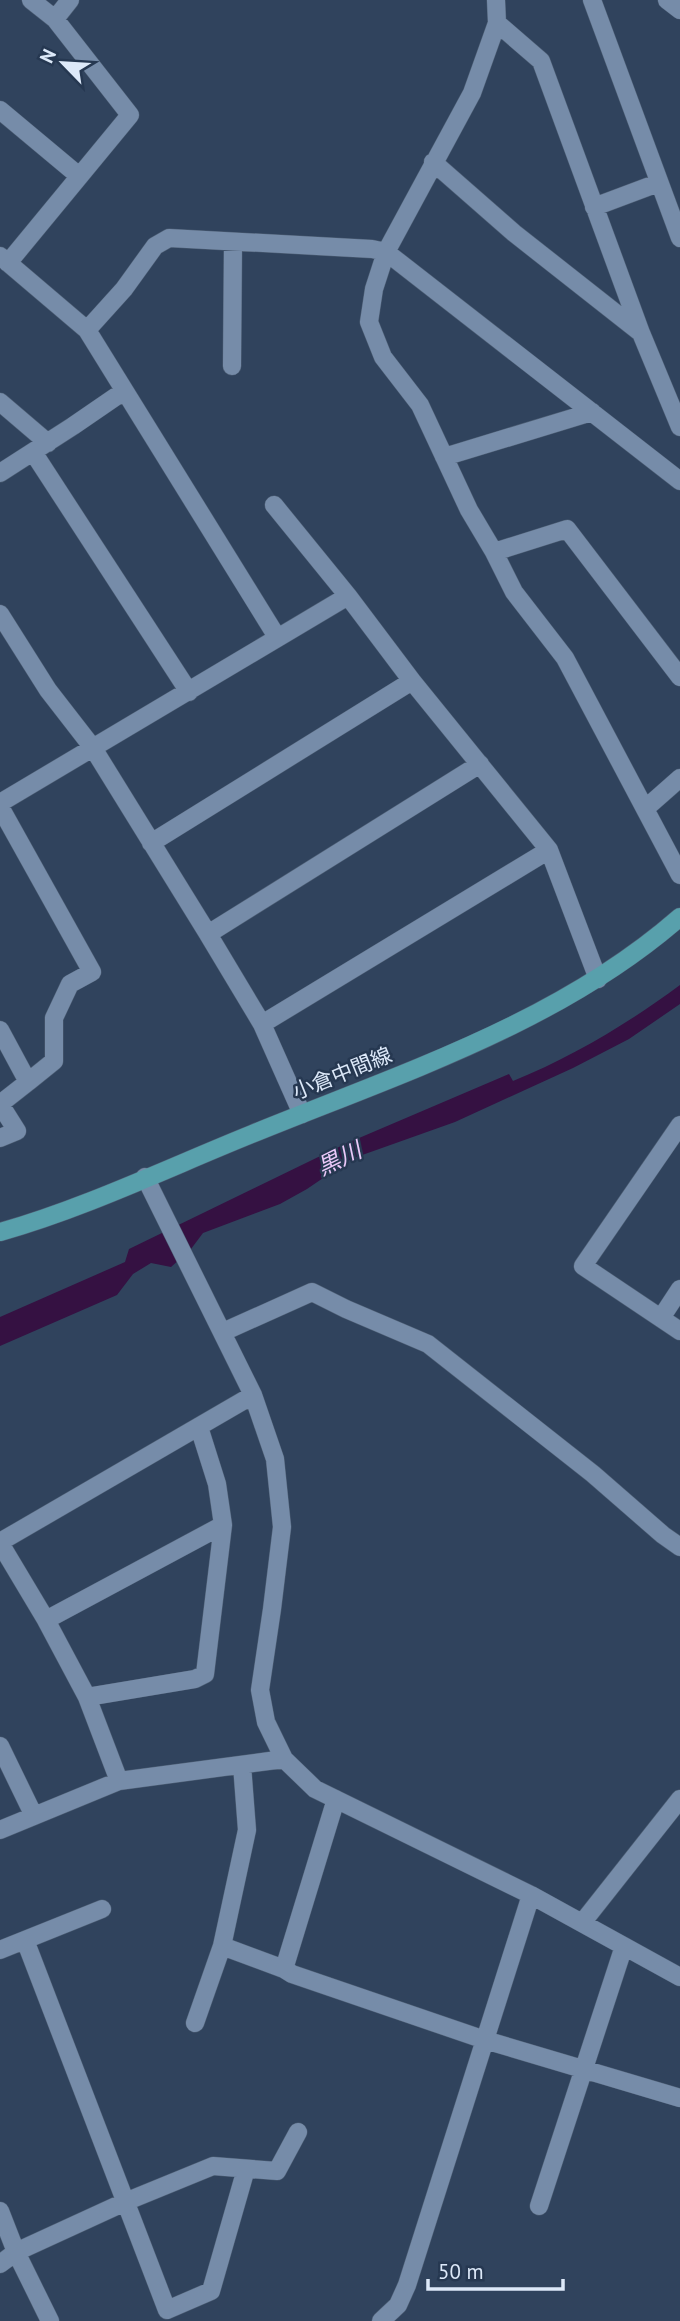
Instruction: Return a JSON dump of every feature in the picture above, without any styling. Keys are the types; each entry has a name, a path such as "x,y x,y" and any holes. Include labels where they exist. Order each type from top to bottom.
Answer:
{"main road":[{"name":"小倉中間線","path":"0,1232 85,1203 455,1052 535,1014 598,979 652,941 680,917"}],"street":[{"path":"31,0 55,19 130,115 4,259 87,330 278,637"},
{"path":"55,19 70,0"},
{"path":"496,0 497,23 472,93 386,251 374,289 369,322 383,357 420,405 470,510 514,592 565,657 680,875"},
{"path":"592,0 680,238"},
{"path":"667,0 680,10"},
{"path":"497,23 541,61 641,333 680,427"},
{"path":"0,110 79,176"},
{"path":"433,162 514,233 641,333"},
{"path":"594,206 658,183"},
{"path":"87,330 124,289 155,246 169,238 372,248 386,251 680,481"},
{"path":"232,366 233,243"},
{"path":"0,473 124,391"},
{"path":"0,402 40,447 189,692"},
{"path":"444,457 592,412"},
{"path":"274,505 549,850 598,979"},
{"path":"494,552 567,529 680,677"},
{"path":"0,1138 17,1131 0,1104 54,1061 54,1017 70,984 92,972 0,805 348,596"},
{"path":"0,614 48,690 93,748 208,934 262,1024 302,1114"},
{"path":"151,843 412,681"},
{"path":"208,934 480,764"},
{"path":"646,808 680,778"},
{"path":"262,1024 549,850"},
{"path":"0,1030 28,1082"},
{"path":"680,1125 583,1266 680,1331"},
{"path":"145,1177 253,1395 275,1459 282,1527 260,1690 266,1722 284,1759 315,1789 531,1895 680,1977"},
{"path":"661,1318 680,1289"},
{"path":"223,1332 312,1292 428,1344 593,1474 680,1547"},
{"path":"119,1781 87,1697 46,1620 0,1543 253,1395"},
{"path":"87,1697 195,1679 205,1674 223,1525 217,1484 199,1427"},
{"path":"46,1620 223,1525"},
{"path":"0,1746 34,1816"},
{"path":"0,1830 119,1781 284,1759"},
{"path":"195,2023 222,1946 247,1830 242,1765"},
{"path":"284,1969 336,1799"},
{"path":"582,1923 680,1799"},
{"path":"381,2321 398,2305 415,2259 531,1895"},
{"path":"0,1950 102,1909"},
{"path":"25,1940 167,2311 211,2291 246,2169"},
{"path":"222,1946 292,1974 485,2040 680,2098"},
{"path":"539,2206 624,1946"},
{"path":"0,2264 16,2252 125,2202 213,2166 277,2171 298,2132"},
{"path":"0,2211 16,2252 50,2321"}],"water":[{"name":"黒川","path":"680,985 680,1004 629,1039 455,1122 351,1159 280,1204 203,1233 191,1249 171,1267 151,1263 133,1274 117,1295 0,1346 0,1317 125,1262 129,1249 345,1144 509,1074 513,1081 557,1061 620,1026"}]}
